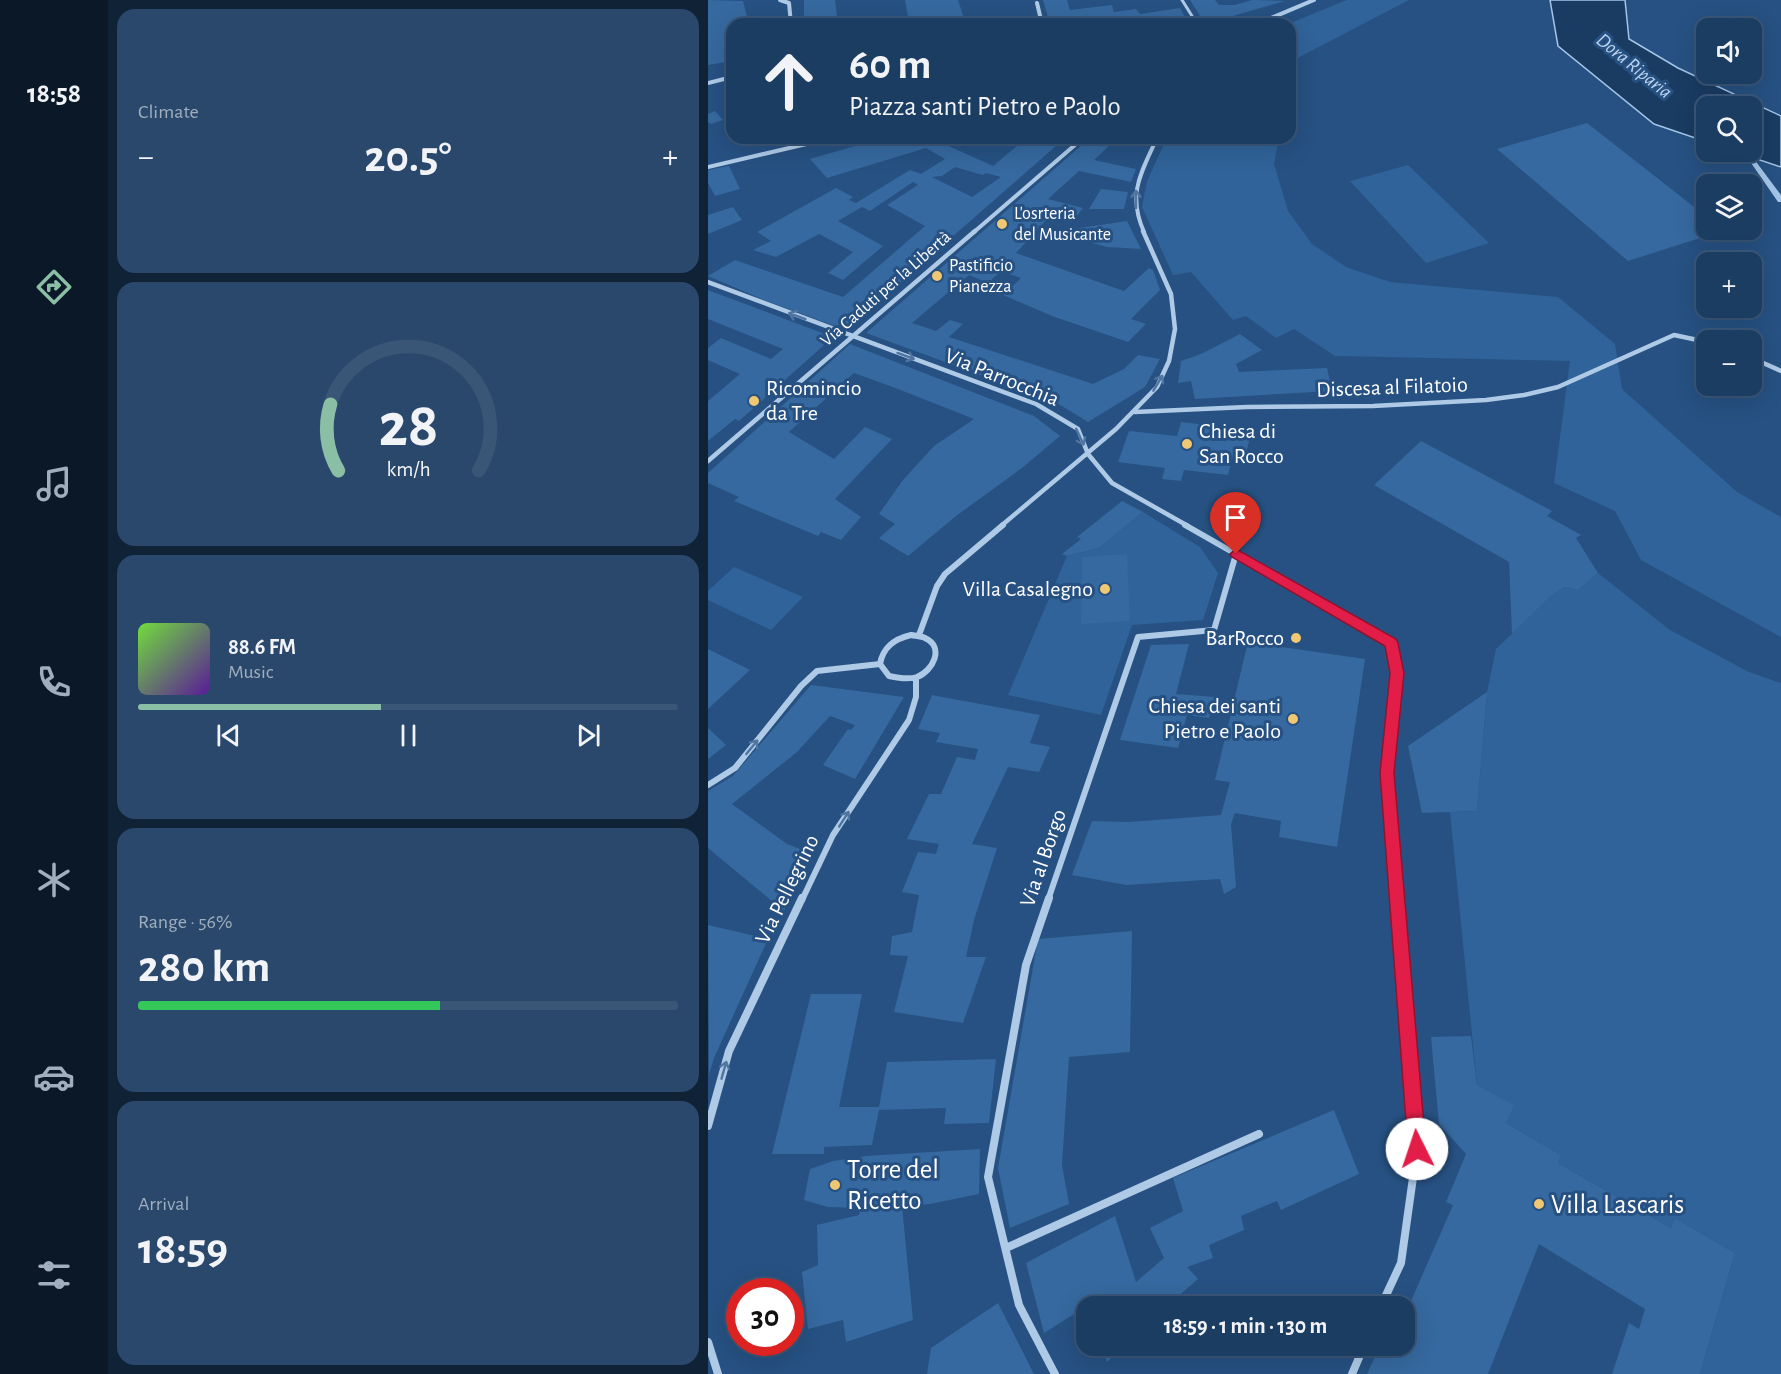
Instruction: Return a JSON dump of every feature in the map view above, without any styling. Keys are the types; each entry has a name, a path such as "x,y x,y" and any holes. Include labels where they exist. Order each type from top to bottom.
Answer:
{"street":[{"path":"780,0 789,3 790,18"},
{"path":"1271,18 1314,0"},
{"path":"1037,3 1041,18"},
{"path":"708,83 726,78"},
{"path":"708,167 806,144"},
{"name":"Via Caduti per la Libertà","path":"708,461 1076,144"},
{"path":"919,635 937,586 945,574 1088,454 1135,412 1157,387 1169,361 1174,329 1171,294 1137,219 1136,206 1138,180 1154,144"},
{"name":"Via Parrocchia","path":"708,282 1036,404 1078,429 1088,454 1112,483 1392,643 1397,673 1387,773 1417,1149 1401,1263 1386,1296"},
{"name":"Discesa al Filatoio","path":"1135,412 1444,403 1505,397 1558,387 1674,334 1696,339"},
{"path":"1762,362 1781,371"},
{"name":"Via al Borgo","path":"1054,1374 1019,1305 988,1177 1026,965 1137,637 1214,630 1236,554"},
{"path":"919,635 933,643 937,655 930,668 916,678 906,680 889,676 880,664 884,651 903,636 919,635"},
{"path":"708,784 735,768 801,686 817,671 880,664"},
{"name":"Via Pellegrino","path":"708,1126 729,1051 833,835 909,720 916,698 916,678"},
{"path":"1006,1248 1259,1134"},
{"path":"708,1342 718,1374"},
{"path":"1352,1374 1360,1356"}],"lane":[{"path":"1182,0 1193,18"}],"shaded area":[{"path":"1347,0 1409,0 1296,59 1296,21"},
{"path":"1164,144 1278,144 1274,164 1288,211 1312,244 1346,267 1390,282 1558,297 1615,344 1622,389 1737,492 1781,517 1781,637 1641,560 1615,511 1554,483 1570,361 1335,356 1294,329 1276,338 1246,316 1233,320 1191,272 1173,275 1142,207 1147,181"},
{"path":"1408,165 1489,243 1426,263 1350,181"},
{"path":"1143,512 1200,547 1218,573 1203,620 1132,625 1101,715 1008,695 1067,556 1099,548"},
{"path":"734,567 803,597 771,630 708,600 708,591"},
{"path":"1598,573 1670,630 1749,672 1781,683 1781,1374 1700,1374 1735,1253 1675,1218 1671,1228 1558,1163 1561,1155 1506,1123 1513,1105 1477,1085 1450,812 1477,811 1487,692 1496,649 1551,596 1565,587 1578,590"}],"water":[{"name":"Dora Riparia","path":"1550,0 1625,0 1629,39 1696,76 1696,84 1712,84 1738,96 1696,96 1696,138 1654,124 1558,46"},
{"path":"1762,107 1781,116 1781,167 1762,161"}],"building":[{"path":"708,0 743,1 747,18 726,18 726,62 708,65"},
{"path":"804,0 835,0 837,18 804,18"},
{"path":"905,0 958,0 964,18 903,18 908,16"},
{"path":"1043,0 1067,0 1070,10 1112,5 1114,12 1136,9 1140,14 1180,8 1185,18 1097,18 1048,18"},
{"path":"1190,0 1215,0 1219,5 1235,5 1252,0 1285,1 1226,18 1201,18"},
{"path":"715,111 723,120 711,124 708,122 708,114"},
{"path":"1587,123 1696,208 1696,239 1628,261 1497,149"},
{"path":"862,144 944,144 993,166 1020,144 1058,144 846,330 764,300 708,276 735,260 843,297 925,226 887,205 918,185 913,182 870,211 862,207 838,221 883,246 843,280 828,273 853,252 819,234 776,257 753,250 771,241 757,232 836,188 853,197 849,200 856,203 910,170 921,174 945,159 926,148 827,178 810,159","holes":["955,167 983,175 986,173 1001,177 972,197 932,177 942,176"]},
{"path":"1083,144 1111,144 1094,160 1136,169 1131,182 1079,171 1048,199 1083,208 1072,222 1048,218 1016,253 1124,291 1149,268 1153,270 1160,290 1131,319 1146,324 1128,342 1052,316 1003,295 1021,278 1001,271 988,283 969,275 912,323 936,331 950,320 963,324 949,337 1093,384 1124,369 1138,355 1160,359 1145,387 1088,422 1057,403 866,333"},
{"path":"729,166 740,189 715,196 708,183 708,170"},
{"path":"1101,189 1128,192 1124,209 1089,209"},
{"path":"733,207 742,220 708,234 708,215"},
{"path":"1127,221 1141,249 1107,247 1074,238 1073,229"},
{"path":"708,290 833,337 739,421 735,419 708,441 708,401 740,374 708,360 708,348 721,338 771,359 783,349 708,319"},
{"path":"1240,334 1262,350 1236,364 1239,372 1327,368 1332,391 1195,399 1191,381 1178,383 1181,361 1201,354"},
{"path":"850,344 1034,416 1060,436 908,556 879,538 895,524 879,514 903,480 934,446 974,419 898,389 854,373 789,432 834,459 865,427 892,439 835,499 861,517 841,540 821,532 818,536 734,501 739,497 708,483 708,473"},
{"name":"Chiesa di San Rocco","path":"1181,422 1252,430 1246,453 1234,451 1228,475 1184,470 1181,481 1162,479 1165,468 1118,462 1129,431 1177,436"},
{"path":"1421,441 1552,511 1547,516 1581,535 1576,538 1598,573 1578,590 1565,587 1551,596 1512,634 1509,562 1374,485"},
{"path":"1122,501 1143,512 1099,548 1067,556 1062,554 1081,539 1077,537"},
{"name":"Villa Casalegno","path":"1127,554 1130,621 1081,624 1082,557"},
{"name":"Chiesa dei santi Pietro e Paolo","path":"1248,642 1365,659 1337,847 1279,837 1281,821 1235,813 1231,824 1236,887 1224,894 1220,879 1126,885 1072,875 1092,821 1129,822 1221,815 1230,782 1215,780"},
{"path":"1189,644 1176,694 1215,697 1209,718 1187,715 1178,748 1120,740 1151,645"},
{"path":"708,649 750,670 708,709"},
{"path":"811,685 904,697 855,779 823,765 848,729 851,730 855,725 830,716 797,752 732,804 787,844 813,854 784,911 708,848 708,791 733,776"},
{"path":"1487,692 1477,811 1422,813 1408,746"},
{"path":"932,695 1040,715 1030,743 1050,747 1039,772 1008,767 972,844 997,848 974,920 966,957 986,957 963,1023 894,1012 908,956 890,955 892,936 912,932 919,895 902,892 918,852 936,854 939,844 907,839 929,794 941,794 957,757 975,760 978,749 936,742 940,733 918,729"},
{"path":"708,728 726,745 708,759"},
{"path":"708,925 768,939 714,1058 709,1075"},
{"path":"1132,931 1130,1052 1069,1057 1062,1165 1069,1204 1010,1228 998,1168 1038,939"},
{"path":"811,994 862,994 839,1107 879,1107 887,1062 996,1059 989,1123 944,1124 946,1108 879,1110 872,1145 824,1147 824,1154 772,1154"},
{"name":"Villa Lascaris","path":"1471,1036 1477,1085 1514,1105 1506,1123 1561,1155 1558,1163 1671,1228 1675,1218 1735,1253 1700,1374 1612,1374 1629,1323 1639,1329 1645,1309 1539,1244 1488,1374 1367,1374 1375,1356 1415,1356 1415,1296 1413,1296 1453,1205 1446,1202 1466,1154 1439,1124 1431,1037"},
{"path":"1334,1110 1359,1174 1281,1210 1277,1201 1241,1216 1244,1230 1209,1245 1213,1258 1187,1267 1198,1279 1178,1296 1076,1296 1076,1313 1044,1333 1026,1263 1115,1216 1136,1282 1164,1258 1150,1228 1183,1211 1173,1178"},
{"path":"980,1149 979,1194 930,1204 902,1206 913,1320 846,1342 843,1320 808,1329 802,1272 818,1265 817,1225 859,1215 860,1208 828,1207 804,1200 810,1169 833,1161 866,1156"},
{"path":"998,1303 1034,1374 927,1374 931,1348"},
{"path":"1104,1356 1114,1356 1107,1362"}],"waterway":[{"path":"1753,162 1781,200"}],"place":[{"name":"L'osrteria del Musicante","path":"1002,224"},
{"name":"Pastificio Pianezza","path":"937,276"},
{"name":"Ricomincio da Tre","path":"754,401"},
{"name":"Chiesa di San Rocco","path":"1187,444"},
{"name":"Villa Casalegno","path":"1105,589"},
{"name":"BarRocco","path":"1296,638"},
{"name":"Chiesa dei santi Pietro e Paolo","path":"1293,719"},
{"name":"Torre del Ricetto","path":"835,1185"},
{"name":"Villa Lascaris","path":"1539,1204"}],"route":[{"path":"1236,554 1392,643 1397,673 1387,773 1417,1149"}]}
